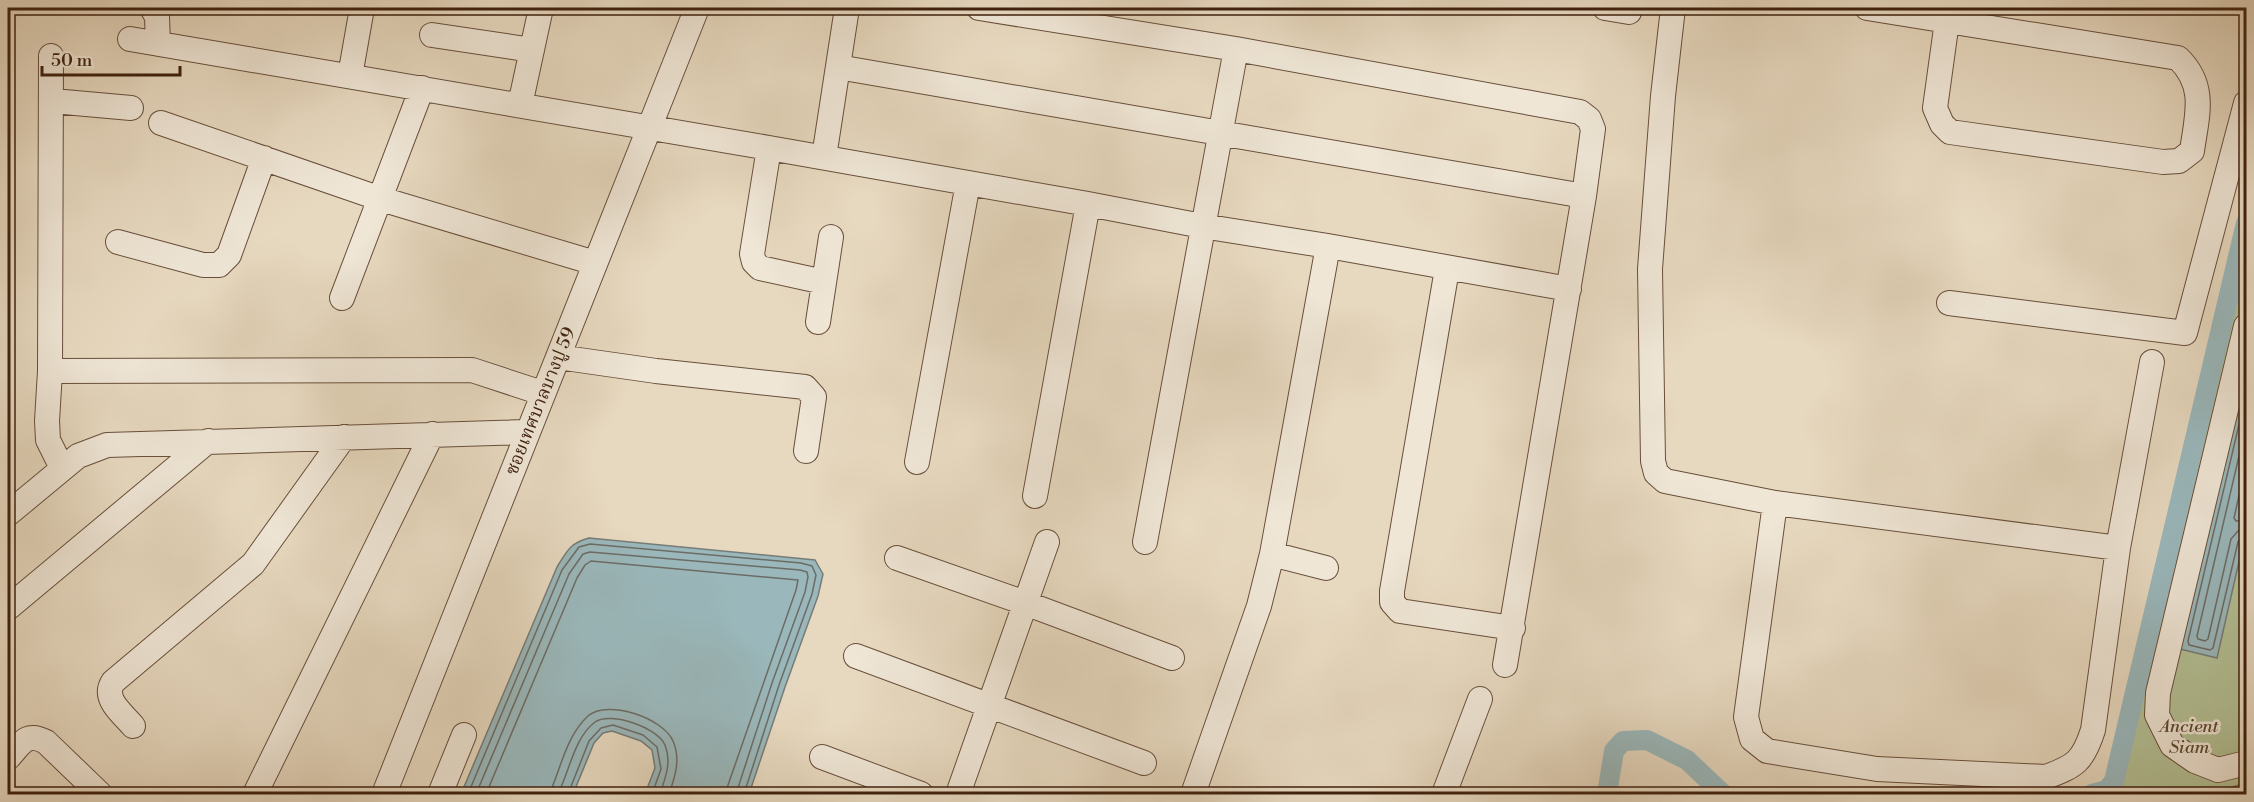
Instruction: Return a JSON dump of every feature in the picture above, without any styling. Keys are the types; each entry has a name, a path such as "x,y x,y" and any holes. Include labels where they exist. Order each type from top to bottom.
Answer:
{"street":[{"path":"152,8 157,17 158,43"},
{"path":"350,76 362,8"},
{"path":"520,105 541,8"},
{"name":"ซอยเทศบาลบางปู 59","path":"392,792 542,393 697,8"},
{"path":"824,158 847,8"},
{"path":"979,8 1236,49 1580,112 1589,119 1593,129 1584,196 1513,628 1505,664"},
{"path":"1605,8 1629,12"},
{"path":"1673,8 1663,96 1650,269 1653,460 1656,473 1665,481 1774,503 2118,548"},
{"path":"1867,8 2178,58 2189,69 2195,83 2199,103 2192,151 2179,161 2163,162 1950,132 1942,124 1935,108 1947,21"},
{"path":"432,35 532,50"},
{"path":"130,39 649,127 1569,289"},
{"path":"1145,542 1236,49"},
{"path":"51,56 50,371 47,421 48,440 62,468"},
{"path":"838,68 1584,196"},
{"path":"342,298 422,88"},
{"path":"52,101 131,108"},
{"path":"1949,303 2185,333 2247,103"},
{"path":"161,123 381,199 595,263"},
{"path":"769,148 752,254 754,262 760,268 824,282"},
{"path":"118,242 203,265 219,265 229,255 264,158"},
{"path":"917,462 968,183"},
{"path":"1035,496 1088,204"},
{"path":"818,322 831,237"},
{"path":"1193,795 1259,606 1272,554 1328,246"},
{"path":"1448,269 1392,591 1392,602 1400,611 1513,628"},
{"path":"2247,326 2158,693 2157,715 2172,745 2195,761 2218,770 2247,763"},
{"path":"558,357 656,371 805,387 814,397 806,451"},
{"path":"1774,503 1746,717 1752,739 1767,752 1877,769 2046,777 2070,768 2086,751 2093,730 2118,548 2152,362"},
{"path":"50,371 472,370 542,393"},
{"path":"8,513 78,456 107,445 528,432"},
{"path":"255,795 432,435"},
{"path":"133,726 109,696 109,688 113,682 253,564 344,437"},
{"path":"8,608 208,441"},
{"path":"958,795 1047,542"},
{"path":"1272,554 1326,568"},
{"path":"897,558 1172,658"},
{"path":"856,656 1144,763"},
{"path":"1444,795 1480,699"},
{"path":"440,795 464,735"},
{"path":"8,758 25,739 32,736 38,738 46,742 100,795"},
{"path":"822,757 921,795"}],"green space":[{"name":"Ancient Siam","path":"2246,254 2246,783 2208,794 2117,794 2154,629"}],"water":[{"path":"2246,371 2246,531 2217,658 2180,649"},
{"path":"589,538 815,560 823,574 818,596 749,794 645,794 655,768 652,750 641,741 612,731 603,733 594,743 573,794 461,794 557,567 573,545"}],"waterway":[{"path":"2092,794 2107,790 2114,781 2246,223"},
{"path":"1607,794 1614,751 1623,741 1647,740 1687,760 1723,794"}]}
